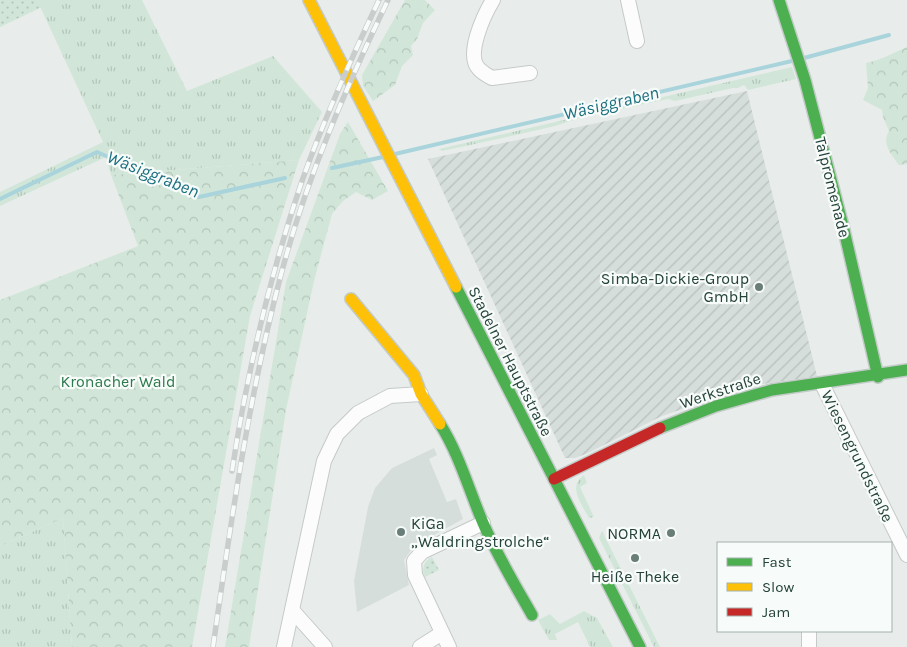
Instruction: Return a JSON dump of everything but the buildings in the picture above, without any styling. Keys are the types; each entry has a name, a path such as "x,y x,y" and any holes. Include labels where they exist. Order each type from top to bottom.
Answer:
{"street":[{"name":"Stadelner Hauptstraße","path":"310,0 640,647"},
{"path":"492,0 485,12 475,43 474,57 478,68 492,78 530,73"},
{"path":"628,0 637,41"},
{"name":"Talpromenade","path":"779,0 806,83 843,226 878,377"},
{"path":"351,299 414,375 421,394 450,440 483,523 502,564 532,615"},
{"name":"Werkstraße","path":"554,479 704,410 771,390 878,377 907,370"},
{"name":"Wiesengrundstraße","path":"822,384 907,555"},
{"path":"284,647 324,461 337,434 358,413 390,396 421,394"},
{"path":"449,647 414,576 414,561 422,552 483,523"},
{"path":"292,610 325,647"},
{"path":"809,632 809,647"},
{"path":"420,647 442,633"}],"shaded area":[{"name":"Simba-Dickie-Group GmbH","path":"747,91 817,376 750,386 662,416 588,453 575,458 565,458 428,159"},
{"name":"KiGa „Waldringstrolche“","path":"434,448 437,455 429,459 447,502 456,499 463,519 414,546 404,560 409,585 357,612 354,581 368,507 375,488 392,468"}],"green space":[{"path":"0,0 37,0 42,7 0,27"},
{"path":"37,0 142,0 187,91 273,56 322,112 299,160 111,175 106,157 0,206 0,192 103,142"},
{"path":"405,0 425,0 435,10 423,23 417,39 411,46 413,55 402,66 395,85 373,101 363,86 362,75"},
{"path":"907,47 907,164 899,165 887,145 886,140 889,131 882,110 863,100 868,88 866,63"},
{"path":"792,67 796,79 748,90 744,85 738,88 675,101 668,99 583,117 555,126 498,139 442,151 439,149"},
{"path":"348,122 388,191 372,200 356,192 343,201 332,214 314,281 286,410 249,647 225,647 286,282 340,134"},
{"name":"Kronacher Wald","path":"299,160 250,316 192,647 72,647 63,518 0,546 0,300 138,246 111,175"},
{"path":"584,475 587,483 580,487 594,517 589,518 576,490 579,479"},
{"path":"63,518 72,647 0,647 0,546"},
{"path":"602,531 660,647 654,647 599,538"},
{"path":"432,557 439,570 425,577 424,565"},
{"path":"584,611 597,618 613,647 590,647 578,622 555,634 557,640 549,640 538,620 550,614 560,624"}],"waterway":[{"name":"Wäsiggraben","path":"804,58 889,35"},
{"name":"Wäsiggraben","path":"395,154 792,61"},
{"name":"Wäsiggraben","path":"0,199 97,152 199,197 285,178"},
{"name":"Wäsiggraben","path":"332,168 383,157"}],"railway":[{"path":"232,471 252,361 290,216 310,158 348,67 379,0"},
{"path":"213,647 250,411 282,271 315,167 357,66 388,0"}],"traffic: fast":[{"path":"779,0 805,80 843,226 878,377"},
{"path":"456,287 640,647"},
{"path":"660,428 716,406 772,390 907,370"},
{"path":"440,424 458,460 488,535 532,615"}],"traffic: slow":[{"path":"309,0 456,287"},
{"path":"351,299 414,375 421,394 440,424"}],"traffic: jam":[{"path":"554,479 660,428"}],"place":[{"name":"Simba-Dickie-Group GmbH","path":"759,287"},
{"name":"KiGa „Waldringstrolche“","path":"401,532"},
{"name":"NORMA","path":"671,533"},
{"name":"Heiße Theke","path":"635,558"}]}
